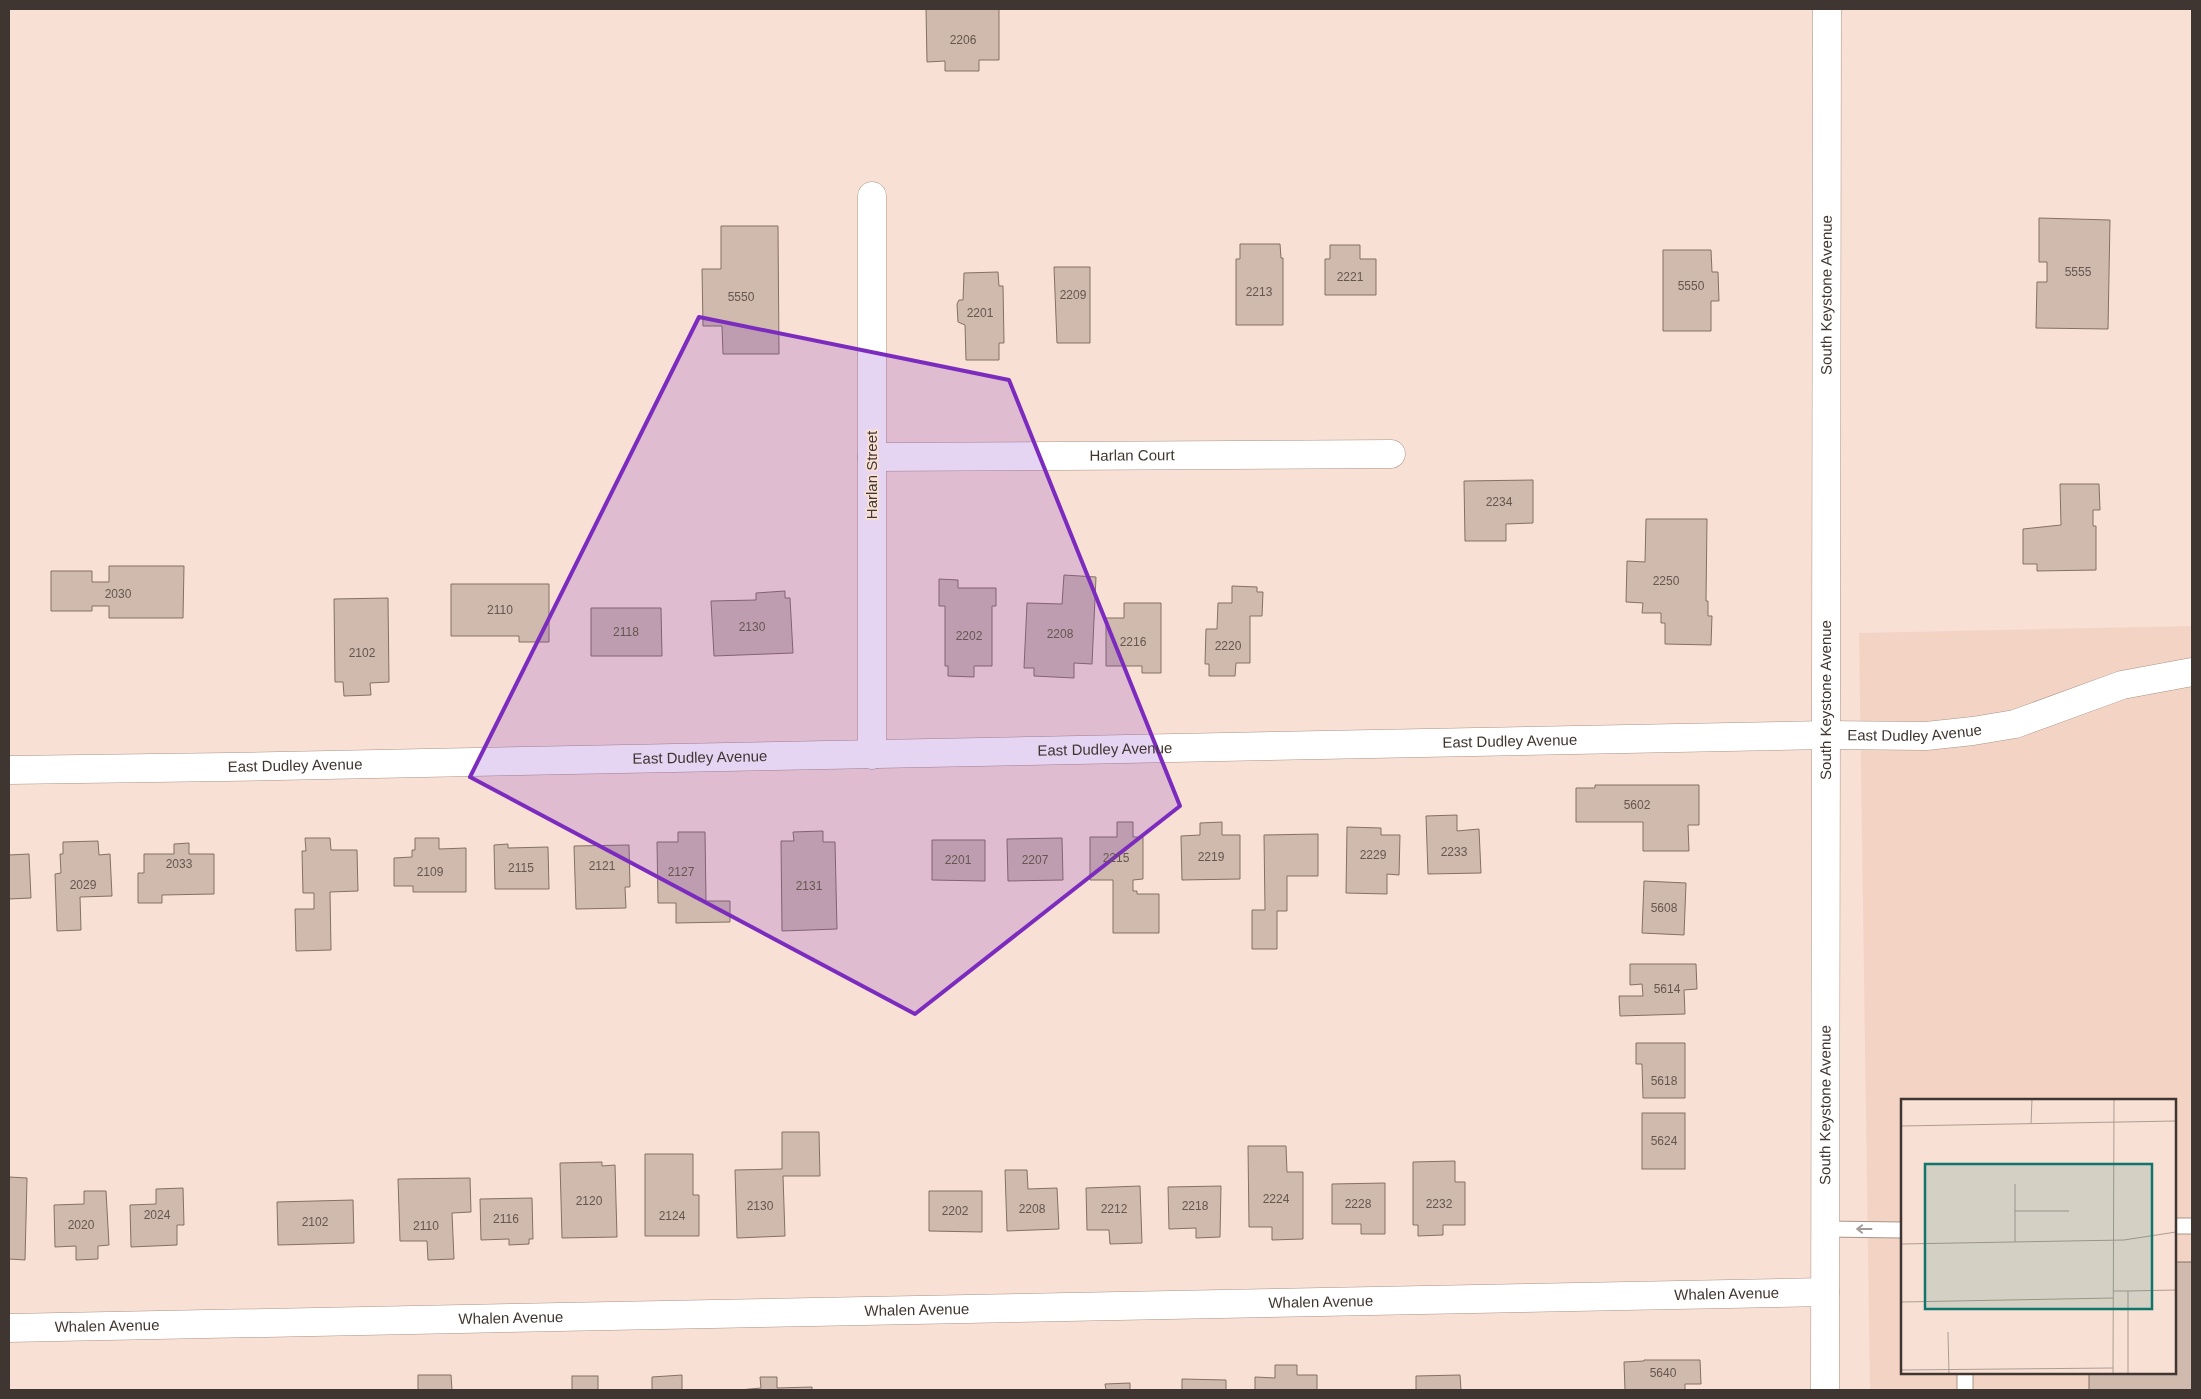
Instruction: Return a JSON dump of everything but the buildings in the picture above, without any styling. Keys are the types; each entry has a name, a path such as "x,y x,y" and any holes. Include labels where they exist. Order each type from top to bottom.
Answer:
{"street":[{"name":"South Keystone Avenue","path":"1825,1390 1827,9"},
{"name":"Harlan Street","path":"872,196 872,755"},
{"name":"Harlan Court","path":"872,457 1391,454"},
{"name":"East Dudley Avenue","path":"9,770 872,755 1825,735 1926,736 2015,724 2122,685 2192,672"},
{"name":"Whalen Avenue","path":"9,1328 1825,1292"}],"lane":[{"path":"2176,1226 2192,1226"},
{"path":"1825,1229 1901,1230"},
{"path":"1965,1374 1965,1390"}],"highlighted area":[{"path":"699,317 1009,380 1180,806 915,1014 470,777"}],"shaded area":[{"path":"2192,626 2192,1390 1870,1390 1859,633"}]}
